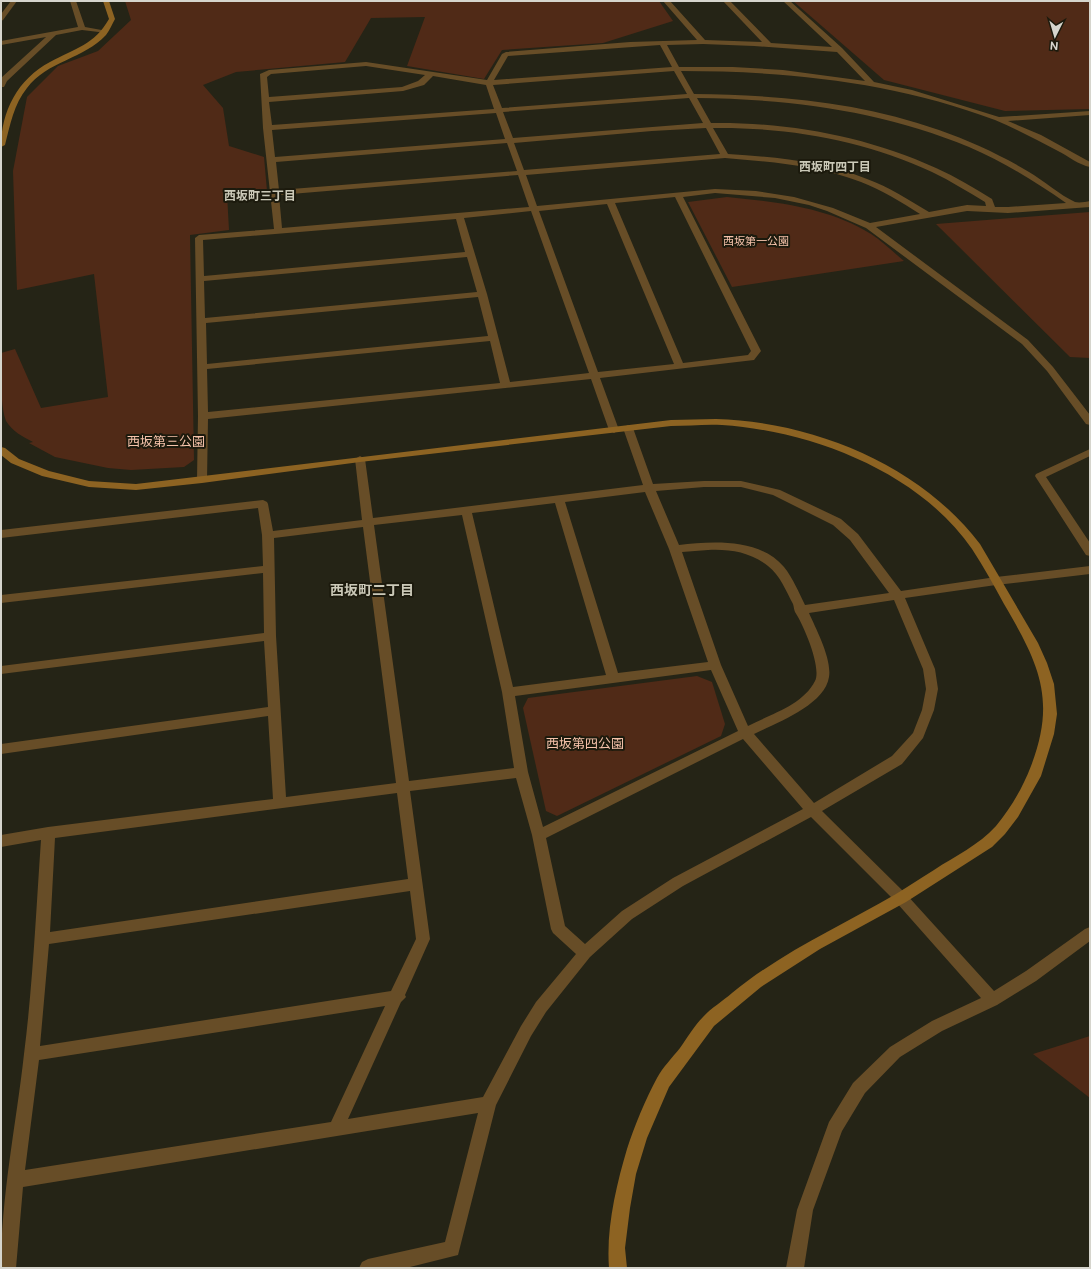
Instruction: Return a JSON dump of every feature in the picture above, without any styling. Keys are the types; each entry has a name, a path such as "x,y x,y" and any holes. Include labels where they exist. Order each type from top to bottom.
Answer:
{"street":[{"path":"1,19 14,1"},
{"path":"73,1 74,9 82,23 82,28"},
{"path":"1,144 13,103 26,84 41,70 61,58 87,46 105,32 112,19 106,1"},
{"path":"666,1 703,42"},
{"path":"726,1 768,44"},
{"path":"786,1 839,50 872,84"},
{"path":"1,43 82,28 105,32"},
{"path":"1,85 4,80 53,34"},
{"path":"489,83 506,54 662,43 703,42 768,44 839,50"},
{"path":"662,43 725,156"},
{"path":"278,231 276,193 267,128 263,76 269,72 366,64 489,83 676,69 733,69 782,72 872,84 933,98 998,119 1060,148 1090,165"},
{"path":"265,100 403,89 421,83 431,74"},
{"path":"489,83 614,430"},
{"path":"267,128 692,96 778,99 824,105 902,122 965,143 1008,163 1076,206"},
{"path":"998,119 1090,113"},
{"path":"272,160 510,140 708,126 778,128 807,132 872,147 934,170 989,200 992,209"},
{"path":"276,193 725,156 791,162 861,180 902,199 927,215"},
{"path":"202,480 203,416 199,238 459,216 715,191 756,193 788,197 847,215 868,226 1025,342 1050,369 1090,422"},
{"path":"203,416 594,376 751,358 756,351 678,195"},
{"path":"610,201 680,366"},
{"path":"868,226 967,208 1008,210 1090,204"},
{"path":"459,216 482,294 506,385"},
{"path":"200,279 470,254"},
{"path":"201,321 482,294"},
{"path":"201,367 493,338"},
{"path":"1,450 15,460 46,474 89,484 136,487 671,423 721,422 778,430 826,443 875,464 920,491 952,519 975,546 1036,650 1045,675 1050,695 1050,711 1048,731 1039,767 1023,799 997,835 987,843 901,898 815,945 756,982 709,1020 663,1082 639,1138 628,1174 616,1248 618,1268"},
{"path":"628,428 650,488 675,549 715,665 745,733 812,810 901,898 992,1000"},
{"path":"1090,452 1040,476 1090,552"},
{"path":"336,1128 398,997 423,939 360,459"},
{"path":"268,535 650,488 704,484 741,484 776,492 837,522 854,538 898,596 930,669 932,689 928,710 918,735 897,760 812,810 678,882 627,915 585,953 541,1007 526,1031 488,1104 452,1249 368,1268"},
{"path":"559,499 613,678"},
{"path":"1,534 263,504 268,535 270,636 280,803"},
{"path":"466,510 508,692 521,772 539,835 558,929 585,953"},
{"path":"539,835 803,704 817,688 823,676 820,655 782,572 761,556 748,550 715,544 675,549"},
{"path":"1,599 268,569"},
{"path":"800,610 996,581 1090,570"},
{"path":"1,670 270,636"},
{"path":"508,692 715,665"},
{"path":"1,749 274,711"},
{"path":"1,841 48,833 521,772"},
{"path":"7,1268 15,1180 32,1054 42,939 48,833"},
{"path":"42,939 415,884"},
{"path":"795,1268 806,1210 835,1127 859,1088 895,1052 937,1026 992,1000 1031,976 1090,934"},
{"path":"32,1054 398,997"},
{"path":"15,1180 488,1104"}],"green space":[{"name":"西坂第三公園","path":"125,1 659,1 673,21 603,43 502,50 484,79 407,66 425,17 371,18 345,62 236,72 203,85 223,108 229,146 264,157 267,191 227,194 229,230 190,235 194,460 184,467 131,470 108,468 55,457 29,443 33,442 15,431 6,421 3,406 1,379 1,353 15,349 41,408 108,397 94,274 17,290 13,171 27,97 58,66 98,51 131,20"},
{"path":"793,1 1090,1 1090,109 1005,111 884,80"},
{"name":"西坂第一公園","path":"727,197 801,207 837,218 871,234 904,261 732,287 688,202"},
{"path":"1090,212 1090,358 1070,357 936,224"},
{"name":"西坂第四公園","path":"697,676 712,682 725,724 721,736 557,816 546,811 523,708 528,698"},
{"path":"1090,1036 1090,1098 1033,1054"}],"district":[{"name":"西坂町四丁目","path":"835,167"},
{"name":"西坂町三丁目","path":"260,196"},
{"name":"西坂町二丁目","path":"372,590"}]}
